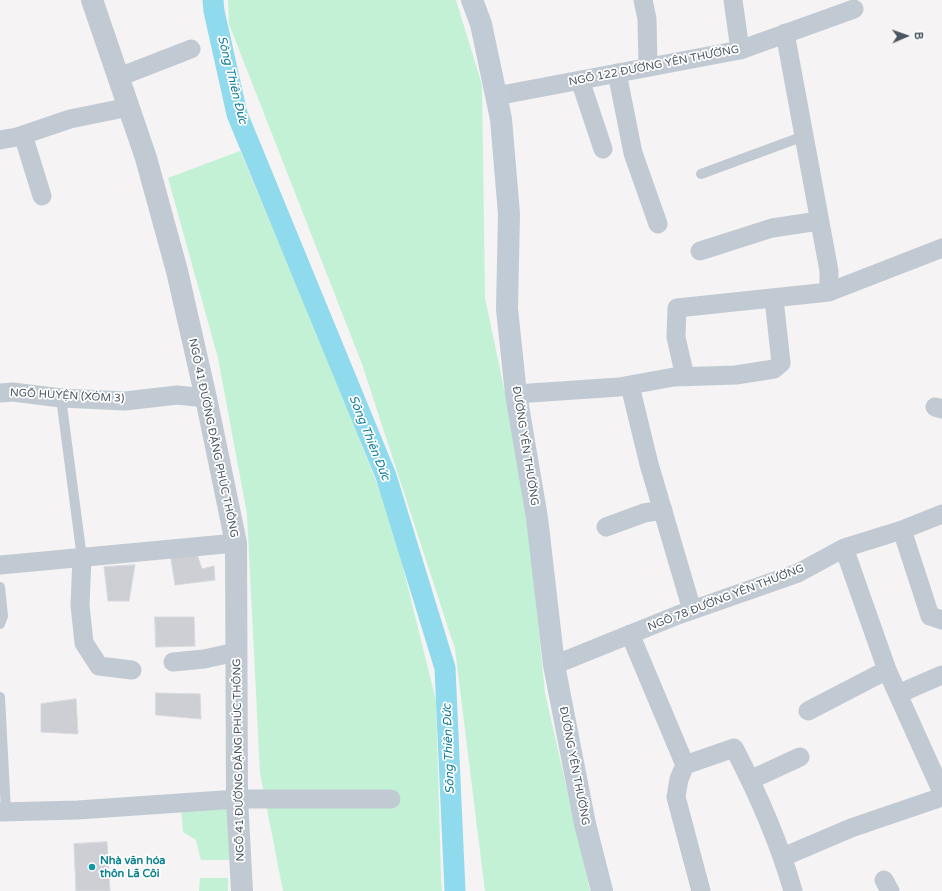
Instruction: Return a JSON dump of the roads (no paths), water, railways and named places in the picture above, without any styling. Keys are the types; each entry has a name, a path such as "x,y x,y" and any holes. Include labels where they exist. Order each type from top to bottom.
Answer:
{"main road":[{"name":"ĐƯỜNG YÊN THƯỜNG","path":"472,0 481,24 501,119 509,214 507,309 516,394 537,518 554,665 585,824 602,891"}],"street":[{"name":"NGÕ 41 ĐƯỜNG ĐẶNG PHÚC THÔNG","path":"92,0 146,158 175,263 206,398 236,543 237,799 242,891"},
{"path":"643,0 647,19 648,67"},
{"path":"733,0 740,50"},
{"name":"NGÕ 122 ĐƯỜNG YÊN THƯỜNG","path":"496,96 740,50 785,33 847,5"},
{"path":"785,33 819,221 830,271 828,292"},
{"path":"119,77 191,49"},
{"path":"618,73 632,153 658,224"},
{"path":"580,80 603,149"},
{"path":"0,140 23,135 70,119 128,107"},
{"path":"23,135 42,196"},
{"path":"700,251 772,228 819,221"},
{"path":"685,377 676,337 677,308 774,299 828,292 942,248"},
{"path":"516,394 630,386 685,377 736,375 774,369 780,365 774,299"},
{"path":"630,386 649,464 692,610"},
{"name":"NGÕ HUYỆN (XÓM 3)","path":"0,393 14,392 61,398 125,401 177,395 206,398"},
{"path":"606,527 644,513 663,510"},
{"name":"NGÕ 78 ĐƯỜNG YÊN THƯỜNG","path":"554,665 692,610 798,573 844,548 902,530 942,514"},
{"path":"902,530 930,616 942,620"},
{"path":"0,565 236,543"},
{"path":"844,548 887,670 942,792"},
{"path":"82,558 80,605 84,643 99,666 132,670"},
{"path":"630,634 685,765"},
{"path":"173,662 204,659 236,652"},
{"path":"808,711 887,670"},
{"path":"898,694 942,675"},
{"path":"701,891 676,797 678,779 685,765 734,748 750,780 783,857 793,891"},
{"path":"750,780 800,757"},
{"path":"783,857 851,828 942,797"},
{"path":"3,812 78,810 237,799 391,799"}],"lane":[{"path":"701,174 804,136"},
{"path":"61,398 82,558"},
{"path":"0,587 3,616 0,624"},
{"path":"0,697 3,812"}],"waterway":[{"name":"Sông Thiên Đức","path":"213,0 214,11 237,114 386,476 445,668 455,891"}],"place":[{"name":"Nhà văn hóa thôn Lã Côi","path":"92,867"}]}
